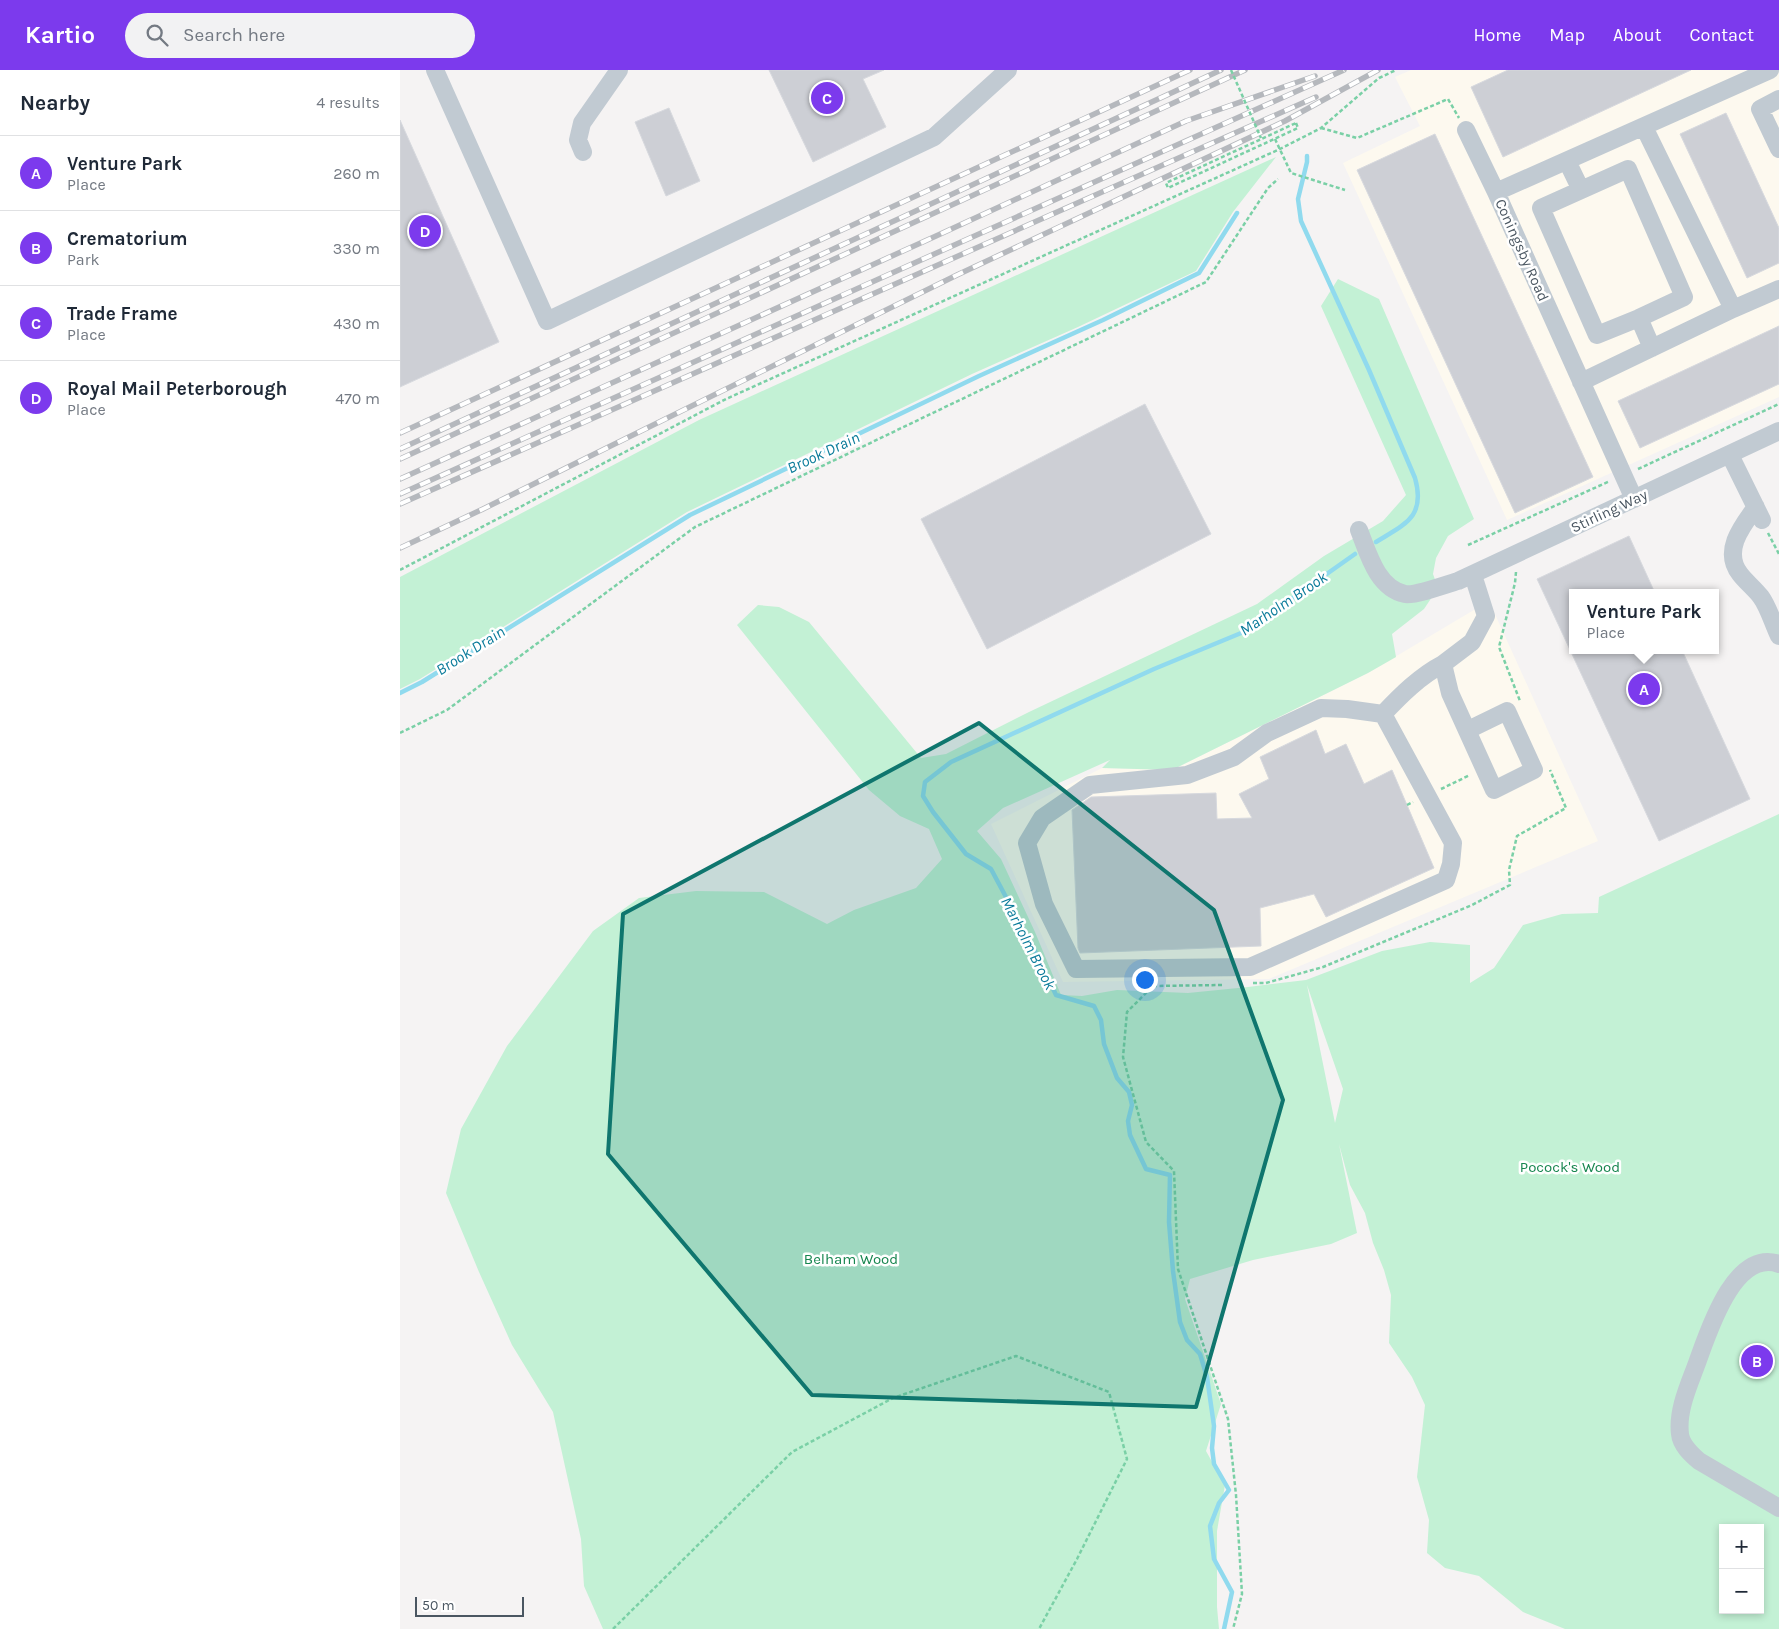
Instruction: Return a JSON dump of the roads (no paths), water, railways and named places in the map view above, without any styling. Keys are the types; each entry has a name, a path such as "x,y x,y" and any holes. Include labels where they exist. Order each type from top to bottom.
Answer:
{"street":[{"path":"435,70 547,321 934,137 1008,70"},
{"path":"583,152 578,140 582,123 619,70"},
{"name":"Coningsby Road","path":"1634,499 1496,192 1770,70"},
{"path":"1779,99 1760,109 1779,149"},
{"path":"1644,127 1733,309"},
{"path":"1466,130 1496,192"},
{"path":"1567,161 1581,190"},
{"path":"1628,169 1684,297 1639,318 1597,335 1541,208 1628,169"},
{"path":"1581,382 1779,289"},
{"path":"1639,318 1652,348"},
{"name":"Stirling Way","path":"1359,530 1373,565 1388,586 1406,594 1438,588 1473,575 1779,431"},
{"path":"1730,455 1759,513 1741,528 1733,547 1733,561 1738,572 1763,600 1779,636"},
{"path":"1383,714 1409,688 1472,642 1486,616 1473,575"},
{"path":"1443,664 1450,693 1494,790 1534,770 1507,711 1468,730"},
{"path":"1321,708 1347,709 1383,714 1452,843 1451,864 1446,880 1250,967 1076,969 1044,904 1027,843 1042,818 1090,785 1187,775 1234,757 1267,733 1321,708"},
{"path":"1779,1264 1758,1263 1740,1276 1720,1302 1687,1391 1681,1416 1680,1435 1688,1452 1699,1461 1779,1508"}],"waterway":[{"name":"Marholm Brook","path":"1307,156 1298,199 1301,221 1369,370 1415,478 1418,491 1418,502 1410,518 1396,530 1376,542"},
{"name":"Brook Drain","path":"400,693 422,682 690,515 1199,273 1237,213"},
{"name":"Marholm Brook","path":"1224,1629 1232,1592 1214,1559 1210,1526 1219,1503 1229,1490 1214,1464 1212,1448 1214,1426 1207,1377 1200,1354 1187,1340 1180,1322 1169,1222 1170,1175 1146,1169 1130,1135 1128,1121 1132,1105 1129,1092 1117,1078 1104,1044 1101,1020 1094,1006 1056,995 991,869 966,854 923,796 925,782 951,762 1154,669 1246,631 1355,554"}],"railway":[{"path":"400,433 1190,70"},
{"path":"400,449 1221,70"},
{"path":"400,459 1245,70"},
{"path":"400,494 1344,70"},
{"path":"400,548 483,509 957,275 1285,121 1378,70"},
{"path":"400,479 1186,121 1315,76"},
{"path":"400,504 1316,97"}],"place":[{"name":"Trade Frame","path":"827,98"},
{"name":"Royal Mail Peterborough","path":"425,231"},
{"name":"Venture Park","path":"1644,689"},
{"name":"Crematorium","path":"1757,1361"}],"park label":[{"name":"Pocock's Wood","path":"1570,1167"},
{"name":"Belham Wood","path":"851,1259"}]}
